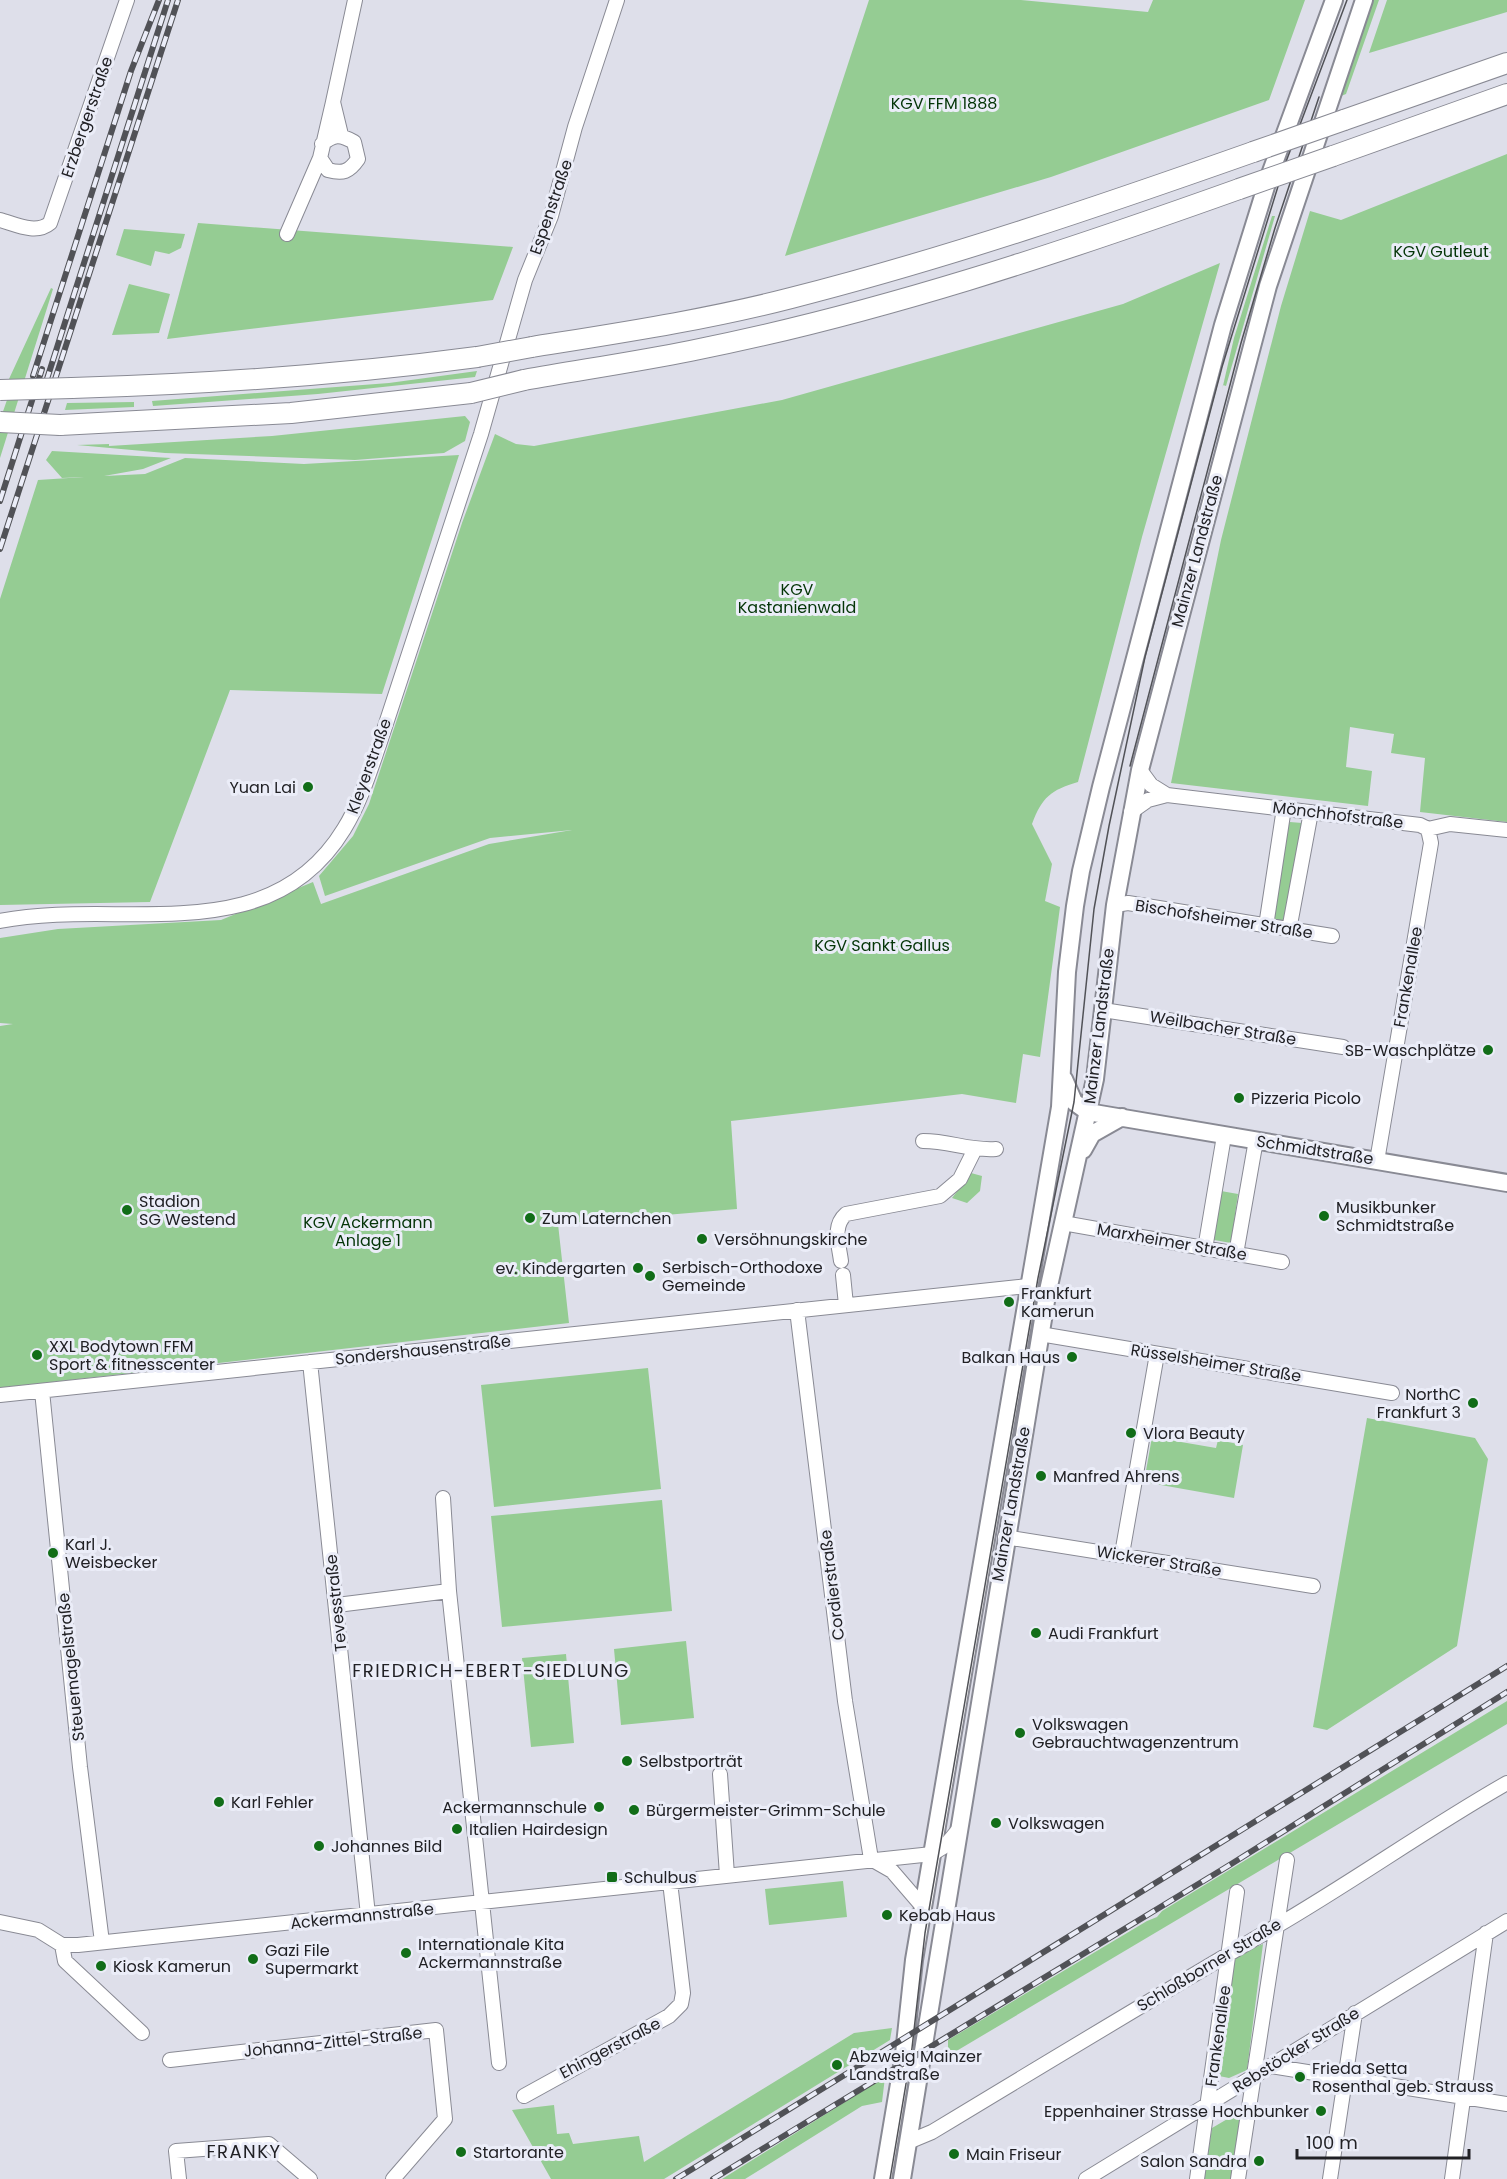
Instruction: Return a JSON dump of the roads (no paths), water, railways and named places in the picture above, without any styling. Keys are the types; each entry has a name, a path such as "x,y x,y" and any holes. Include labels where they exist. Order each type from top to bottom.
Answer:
{"highway":[{"path":"0,390 204,384 297,377 477,357 685,321 788,299 904,268 1059,220 1507,63"},
{"path":"0,422 60,425 291,413 471,393 524,380 691,351 921,294 1107,236 1507,94"}],"main road":[{"name":"Mainzer Landstraße","path":"883,2179 904,2054 911,1982 923,1907 1053,1145 1062,1073 1067,972 1081,871 1222,325 1269,177 1334,0"},
{"name":"Mainzer Landstraße","path":"902,2179 953,1875 976,1714 1040,1334 1098,1062 1115,905 1131,812 1140,770 1268,286 1364,0"},
{"path":"1053,1145 1064,1124 1088,1112 1074,1102 1062,1073"},
{"name":"Schmidtstraße","path":"1088,1112 1507,1183"},
{"path":"1078,1159 1092,1134 1122,1117"}],"street":[{"name":"Erzbergerstraße","path":"0,220 41,229 52,218 127,0"},
{"path":"287,234 321,151 355,0"},
{"name":"Espenstraße","path":"486,415 525,280 551,216 575,127 617,0"},
{"path":"333,102 341,135"},
{"path":"341,135 354,142 358,159 351,170 341,174 328,170 321,151 331,136 341,135"},
{"name":"Kleyerstraße","path":"0,921 52,914 214,912 266,898 313,868 344,829 361,795 486,415"},
{"path":"1140,770 1151,785 1167,795"},
{"name":"Mönchhofstraße","path":"1131,812 1148,800 1167,795 1420,825 1428,829 1450,824 1507,830"},
{"path":"1266,926 1284,808"},
{"path":"1289,930 1311,812"},
{"name":"Frankenallee","path":"1377,1161 1431,843 1428,829"},
{"name":"Bischofsheimer Straße","path":"1115,905 1132,904 1332,936"},
{"name":"Weilbacher Straße","path":"1103,1010 1343,1047"},
{"path":"1204,1249 1224,1136"},
{"path":"1236,1254 1256,1140"},
{"path":"922,1141 946,1141 974,1151 996,1149"},
{"path":"846,1305 837,1229 840,1220 846,1214 940,1196 960,1179 974,1151"},
{"name":"Marxheimer Straße","path":"1063,1223 1282,1262"},
{"name":"Sondershausenstraße","path":"0,1395 1028,1286"},
{"name":"Cordierstraße","path":"797,1310 845,1701 871,1859"},
{"name":"Rüsselsheimer Straße","path":"1040,1334 1392,1393"},
{"path":"1122,1554 1157,1354"},
{"name":"Tevesstraße","path":"310,1362 368,1915"},
{"name":"Steuernagelstraße","path":"42,1391 80,1767 102,1942"},
{"path":"443,1498 449,1591 499,2063"},
{"name":"Wickerer Straße","path":"1005,1537 1313,1586"},
{"path":"337,1605 449,1591"},
{"path":"720,1774 727,1875"},
{"name":"Schloßborner Straße","path":"908,2142 932,2133 1229,1952 1276,1926 1455,1813 1507,1783"},
{"path":"953,1875 942,1861 932,1854 945,1846 960,1827"},
{"name":"Ackermannstraße","path":"62,1945 483,1903 932,1854"},
{"path":"871,1859 892,1871 923,1907"},
{"path":"1238,2179 1287,1860"},
{"name":"Ehingerstraße","path":"524,2096 669,2016 681,2004 683,1993 670,1882"},
{"name":"Frankenallee","path":"1197,2179 1237,1892"},
{"name":"Rebstöcker Straße","path":"1086,2179 1507,1921"},
{"path":"0,1922 38,1930 62,1945 65,1961 142,2033"},
{"path":"1452,2179 1486,1933"},
{"path":"1330,2179 1355,2013"},
{"name":"Johanna-Zittel-Straße","path":"170,2060 436,2030 446,2119 393,2179"},
{"path":"1270,2066 1507,2104"},
{"path":"179,2179 176,2151 269,2144 310,2179"}],"tram line":[{"path":"890,2179 912,2048 925,1933 1038,1278 1074,1102 1094,909 1109,826 1145,657 1222,367 1284,167 1347,0"},
{"path":"1130,766 1241,343 1275,228 1319,97"}],"railway":[{"path":"33,376 131,71 159,0"},
{"path":"46,382 168,0"},
{"path":"0,549 178,0"},
{"path":"0,501 42,369"},
{"path":"676,2179 1507,1666"},
{"path":"713,2179 1228,1866 1507,1692"}],"place":[{"name":"Yuan Lai","path":"308,787"},
{"name":"SB-Waschplätze","path":"1488,1050"},
{"name":"Pizzeria Picolo","path":"1239,1098"},
{"name":"Stadion SG Westend","path":"127,1210"},
{"name":"Musikbunker Schmidtstraße","path":"1324,1216"},
{"name":"Zum Laternchen","path":"530,1218"},
{"name":"Versöhnungskirche","path":"702,1239"},
{"name":"ev. Kindergarten","path":"638,1268"},
{"name":"Serbisch-Orthodoxe Gemeinde","path":"650,1276"},
{"name":"Frankfurt Kamerun","path":"1009,1302"},
{"name":"XXL Bodytown FFM Sport & fitnesscenter","path":"37,1355"},
{"name":"Balkan Haus","path":"1072,1357"},
{"name":"NorthC Frankfurt 3","path":"1473,1403"},
{"name":"Vlora Beauty","path":"1131,1433"},
{"name":"Manfred Ahrens","path":"1041,1476"},
{"name":"Karl J. Weisbecker","path":"53,1553"},
{"name":"Audi Frankfurt","path":"1036,1633"},
{"name":"Volkswagen Gebrauchtwagenzentrum","path":"1020,1733"},
{"name":"Selbstporträt","path":"627,1761"},
{"name":"Karl Fehler","path":"219,1802"},
{"name":"Ackermannschule","path":"599,1807"},
{"name":"Bürgermeister-Grimm-Schule","path":"634,1810"},
{"name":"Volkswagen","path":"996,1823"},
{"name":"Italien Hairdesign","path":"457,1829"},
{"name":"Johannes Bild","path":"319,1846"},
{"name":"Schulbus","path":"612,1877"},
{"name":"Kebab Haus","path":"887,1915"},
{"name":"Internationale Kita Ackermannstraße","path":"406,1953"},
{"name":"Gazi File Supermarkt","path":"253,1959"},
{"name":"Kiosk Kamerun","path":"101,1966"},
{"name":"Abzweig Mainzer Landstraße","path":"837,2065"},
{"name":"Frieda Setta Rosenthal geb. Strauss","path":"1300,2077"},
{"name":"Eppenhainer Strasse Hochbunker","path":"1321,2111"},
{"name":"Startorante","path":"461,2152"},
{"name":"Main Friseur","path":"954,2154"},
{"name":"Salon Sandra","path":"1259,2161"}],"district":[{"name":"FRIEDRICH-EBERT-SIEDLUNG","path":"491,1670"},
{"name":"FRANKY","path":"244,2151"}],"park label":[{"name":"KGV FFM 1888","path":"944,103"},
{"name":"KGV Gutleut","path":"1441,251"},
{"name":"KGV Kastanienwald","path":"797,598"},
{"name":"KGV Sankt Gallus","path":"882,945"},
{"name":"KGV Ackermann Anlage 1","path":"368,1231"}]}
